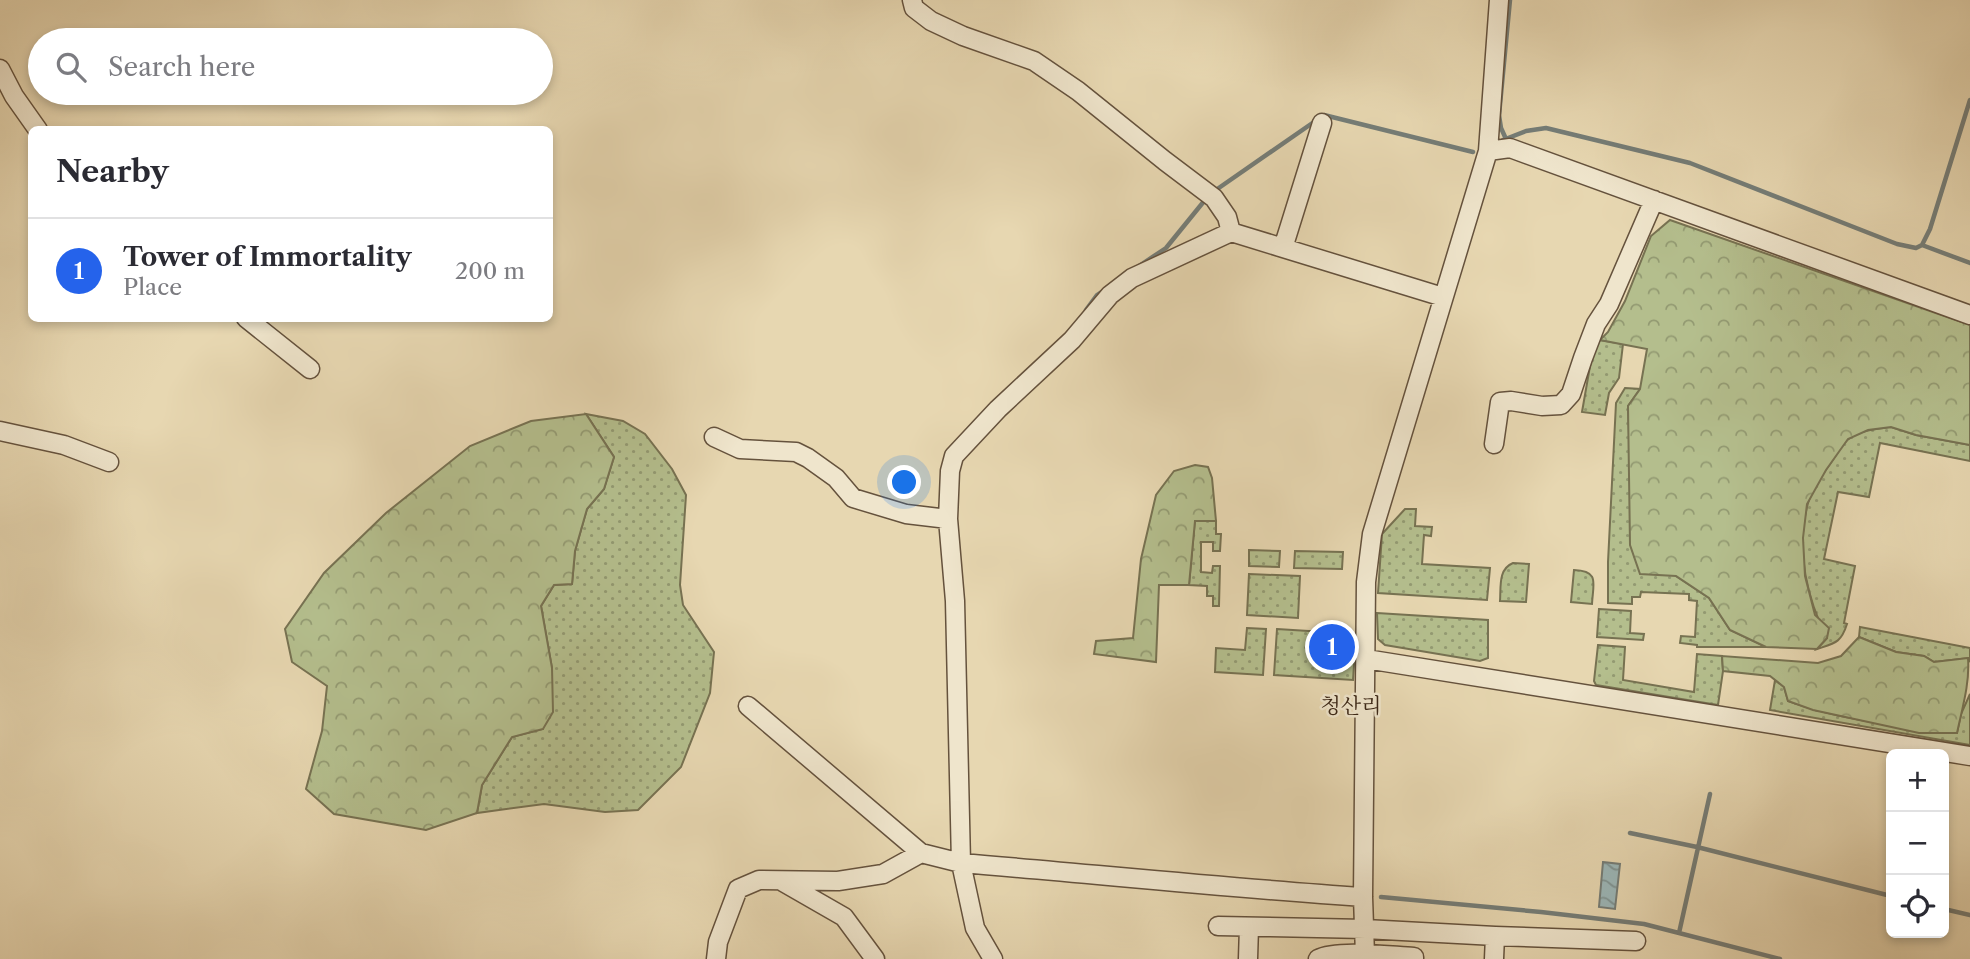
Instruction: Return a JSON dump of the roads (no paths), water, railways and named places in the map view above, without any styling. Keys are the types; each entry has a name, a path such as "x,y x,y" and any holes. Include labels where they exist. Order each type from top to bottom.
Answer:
{"street":[{"path":"912,0 914,8 932,21 962,36 1034,61 1078,91 1214,198 1227,217 1231,232"},
{"path":"1365,955 1363,897 1366,582 1372,534 1488,151 1499,0"},
{"path":"0,69 14,96 35,126"},
{"path":"1283,248 1322,123"},
{"path":"1488,151 1510,148 1970,315"},
{"path":"1494,444 1500,402 1561,405 1572,394 1596,324 1609,304 1654,200"},
{"path":"993,959 975,928 961,863 955,601 948,519 950,471 954,456 998,409 1072,340 1110,295 1132,278 1231,232 1443,297"},
{"path":"251,322 310,369"},
{"path":"0,430 64,445 109,462"},
{"path":"715,437 740,449 796,452 836,478 853,498 906,514 948,519"},
{"path":"1366,659 1970,756"},
{"path":"748,706 921,853 939,859 1261,890 1363,897"},
{"path":"716,959 718,942 738,889 758,880 838,881 883,874 921,853"},
{"path":"780,880 844,917 875,959"},
{"path":"1219,926 1365,929 1636,941"},
{"path":"1248,959 1249,927"},
{"path":"1494,959 1495,936"},
{"path":"1318,959 1326,955 1414,959"}],"water":[{"path":"1603,862 1620,864 1615,909 1599,907"}],"waterway":[{"path":"1506,139 1499,115 1510,0"},
{"path":"1503,140 1526,131 1546,128 1690,163 1897,244 1916,248 1922,245 1930,229 1970,100"},
{"path":"1213,192 1324,115 1473,152"},
{"path":"1139,266 1166,248 1205,200"},
{"path":"1922,245 1970,263"},
{"path":"1086,310 1097,295 1106,289"},
{"path":"1679,933 1710,794"},
{"path":"1630,833 1886,895"},
{"path":"1381,897 1644,924 1780,959"},
{"path":"1949,910 1970,915"}],"place":[{"name":"Tower of Immortality","path":"1332,647"}],"district":[{"name":"청산리","path":"1351,706"}]}
